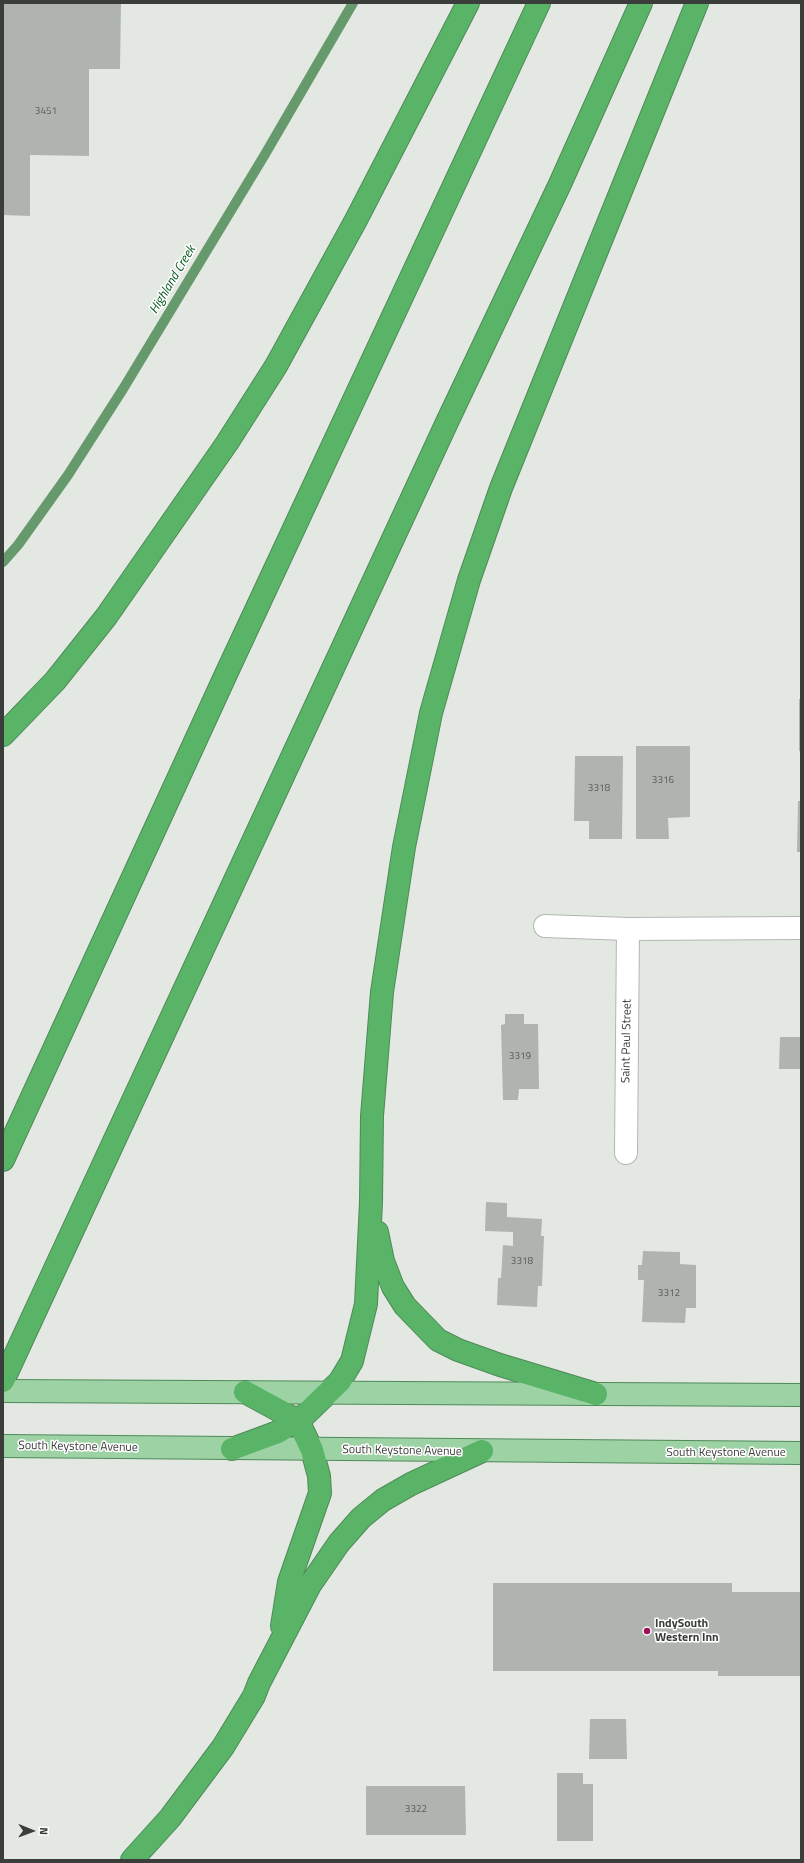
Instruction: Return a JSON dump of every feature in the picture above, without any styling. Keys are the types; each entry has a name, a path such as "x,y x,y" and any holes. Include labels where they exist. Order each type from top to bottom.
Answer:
{"highway":[{"path":"3,735 55,681 106,617 155,549 276,366 356,220 468,3"},
{"path":"3,1160 227,672 539,3"},
{"path":"3,1381 438,442 560,184 641,3"},
{"path":"232,1449 278,1432 306,1414 340,1381 352,1361 366,1304 371,1202 372,1116 383,984 404,847 420,760 442,670 469,580 500,488 697,3"},
{"path":"371,1202 384,1261 393,1287 405,1306 438,1340 458,1350 500,1365 596,1394"},
{"path":"245,1392 291,1417 302,1429 312,1450 319,1476 320,1493 289,1582 280,1643"},
{"path":"132,1860 170,1818 223,1747 254,1696 310,1585 339,1543 361,1518 383,1500 411,1484 482,1451"}],"main road":[{"path":"3,1391 801,1395"},
{"name":"South Keystone Avenue","path":"3,1446 312,1450 801,1453"}],"street":[{"path":"545,926 628,929 801,928"},
{"name":"Saint Paul Street","path":"626,1153 628,929"}],"building":[{"path":"3,3 121,3 120,69 89,69 89,156 30,155 30,216 3,215"},
{"path":"799,699 801,699 801,752 799,751"},
{"path":"636,746 690,746 690,817 668,818 669,839 636,839"},
{"path":"575,756 623,756 622,839 589,839 589,821 574,821"},
{"path":"798,801 801,801 801,852 797,852"},
{"path":"505,1014 524,1014 524,1024 538,1024 539,1089 519,1089 518,1100 503,1100 501,1025 505,1024"},
{"path":"780,1037 801,1037 801,1069 779,1069"},
{"path":"486,1202 507,1203 507,1217 542,1219 541,1236 544,1236 542,1286 538,1286 537,1307 497,1305 498,1278 501,1278 503,1245 513,1246 513,1232 485,1231"},
{"path":"643,1251 680,1252 680,1264 696,1265 696,1308 686,1308 685,1323 642,1322 644,1280 638,1280 638,1265 642,1265"},
{"name":"IndySouth Western Inn","path":"493,1583 732,1583 732,1592 801,1592 801,1676 718,1676 718,1671 493,1671"},
{"path":"590,1719 626,1719 627,1759 589,1759"},
{"path":"557,1773 583,1773 583,1784 593,1784 593,1841 557,1841"},
{"path":"366,1786 465,1786 466,1835 366,1835"}],"waterway":[{"name":"Highland Creek","path":"3,562 18,545 68,475 123,389 264,156 353,3"}],"place":[{"name":"IndySouth Western Inn","path":"647,1631"}]}
